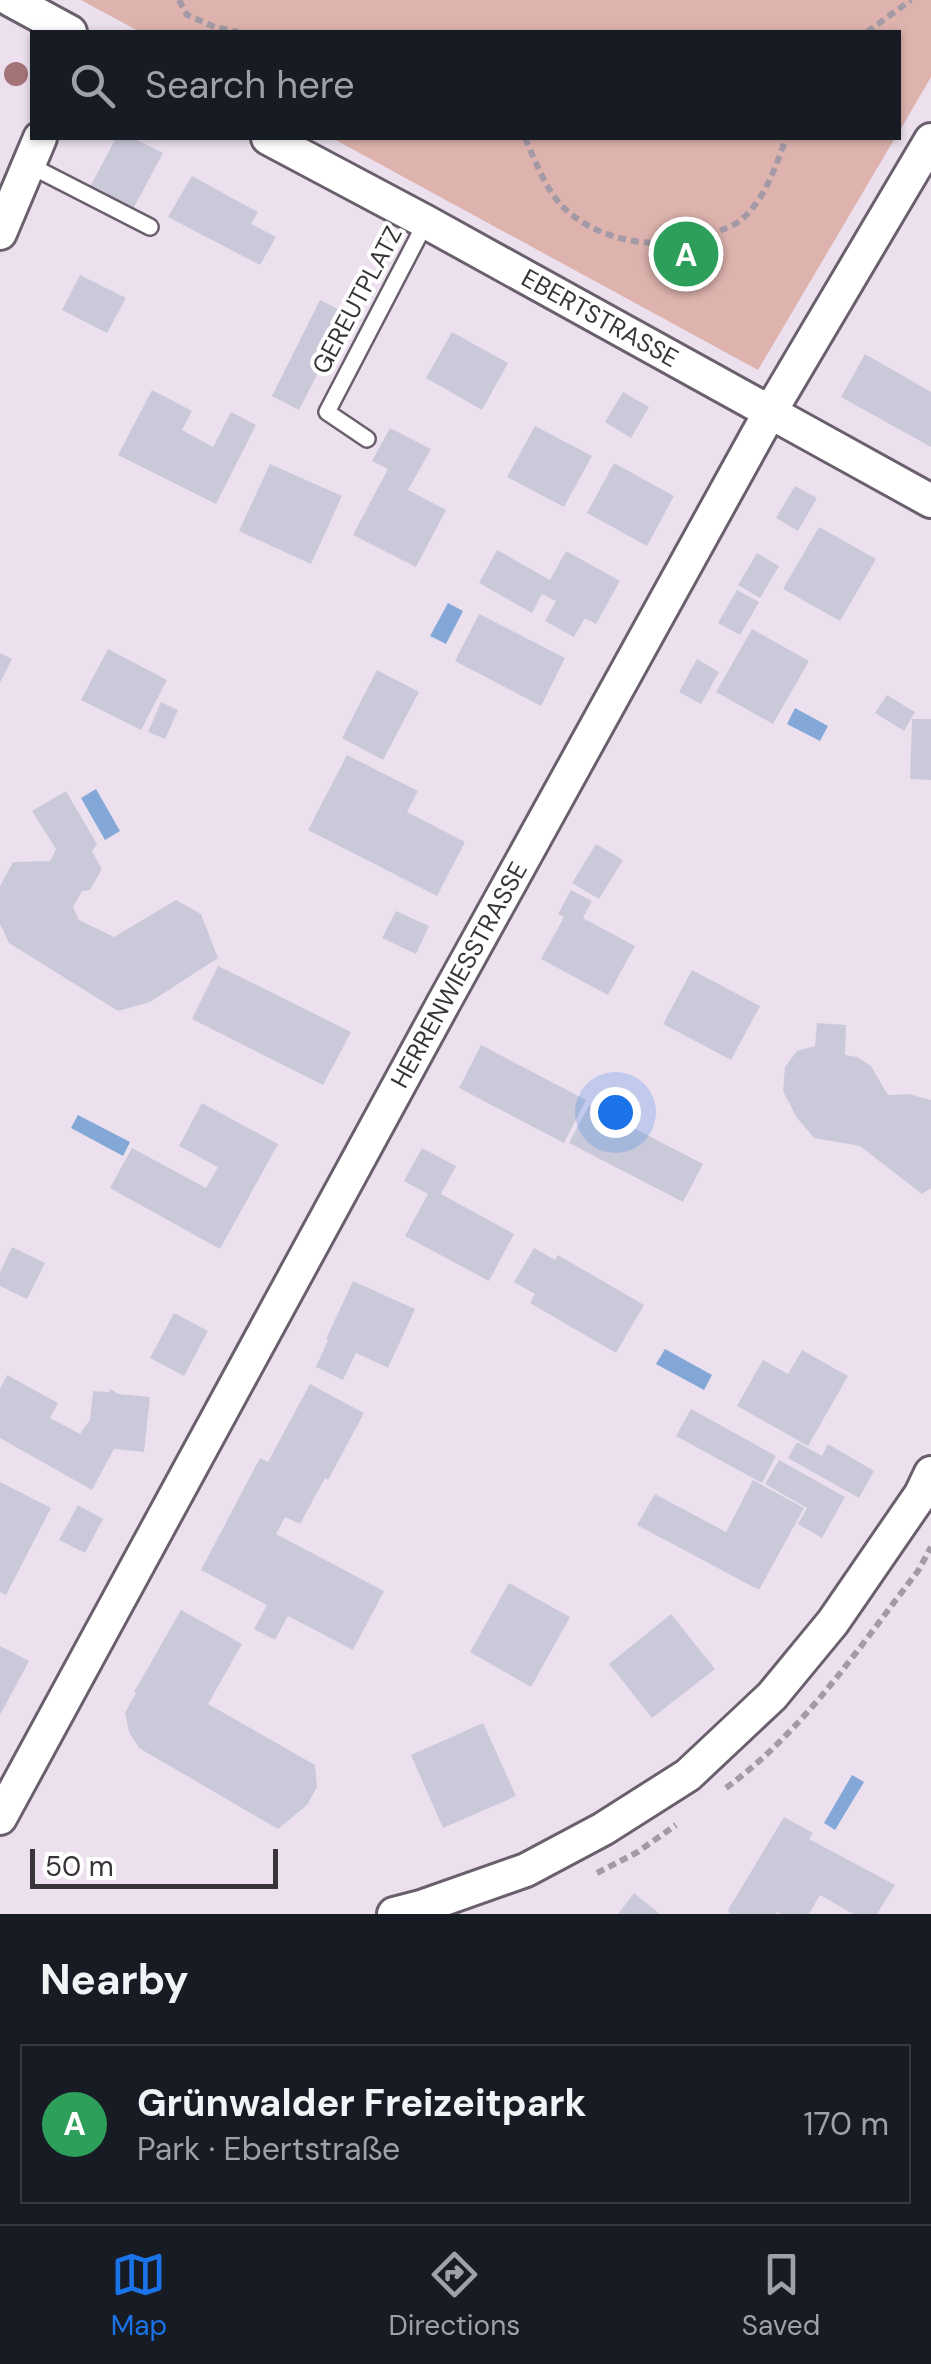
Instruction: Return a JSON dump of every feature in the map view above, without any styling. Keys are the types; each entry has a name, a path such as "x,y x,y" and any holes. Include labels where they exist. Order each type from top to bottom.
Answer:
{"street":[{"path":"11,0 66,30"},
{"name":"EBERTSTRASSE","path":"272,140 931,501"},
{"name":"HERRENWIESSTRASSE","path":"0,1818 770,412 931,140"},
{"path":"0,234 34,151"},
{"path":"412,1912 526,1870 603,1829 688,1774 772,1696 834,1622 921,1494 931,1473"}],"lane":[{"path":"34,151 150,227"},
{"name":"GEREUTPLATZ","path":"367,439 326,412 426,222"}],"path":[{"path":"179,0 187,15 228,30"},
{"path":"870,30 911,0"},
{"path":"526,140 559,203 584,224 636,243 708,236 741,221 761,196 785,140"}],"shaded area":[{"path":"81,0 931,0 931,77 901,129 901,30 136,30"},
{"path":"336,140 894,140 758,370"}],"water":[{"path":"448,603 463,611 446,644 430,636"},
{"path":"795,708 828,726 820,741 787,724"},
{"path":"96,789 120,831 105,840 81,798"},
{"path":"78,1115 130,1142 123,1156 71,1128"},
{"path":"665,1349 712,1375 704,1390 656,1364"},
{"path":"852,1775 864,1782 835,1830 824,1823"}],"building":[{"path":"115,140 137,140 163,153 133,209 90,187"},
{"path":"192,176 258,212 251,224 276,237 260,265 168,217"},
{"path":"80,275 126,298 107,333 62,310"},
{"path":"320,300 348,314 299,410 272,396"},
{"path":"452,332 508,363 482,410 426,378"},
{"path":"865,354 931,392 931,447 841,397"},
{"path":"152,390 192,411 182,430 213,447 231,412 256,425 216,504 118,455"},
{"path":"623,392 649,407 631,438 605,422"},
{"path":"535,426 592,456 564,507 507,477"},
{"path":"390,428 431,449 408,490 446,510 416,567 353,535 388,469 372,461"},
{"path":"614,463 674,496 647,546 587,513"},
{"path":"270,464 342,496 311,564 239,531"},
{"path":"795,486 817,498 798,531 776,518"},
{"path":"819,527 876,559 840,621 783,589"},
{"path":"497,550 550,580 566,551 620,581 596,624 585,618 574,637 545,621 556,601 542,594 532,613 479,583"},
{"path":"757,553 779,566 760,598 738,585"},
{"path":"737,590 759,602 740,635 718,623"},
{"path":"479,614 565,658 541,706 455,661"},
{"path":"752,629 809,661 773,724 716,692"},
{"path":"108,649 167,680 141,730 81,700"},
{"path":"0,653 12,659 0,683"},
{"path":"697,659 719,672 701,704 679,692"},
{"path":"377,670 419,692 383,760 342,738"},
{"path":"887,695 915,712 904,731 875,713"},
{"path":"161,702 178,710 165,739 148,732"},
{"path":"912,719 931,719 931,780 910,779"},
{"path":"347,755 418,791 407,812 465,842 437,896 308,830"},
{"path":"66,791 97,844 92,851 102,869 90,890 82,891 73,907 79,920 114,937 176,900 201,914 218,958 150,1002 118,1011 9,943 0,924 0,886 13,862 50,861 56,849 32,811"},
{"path":"596,844 623,860 599,899 572,883"},
{"path":"571,890 592,901 583,918 635,946 608,995 541,959 564,917 558,914"},
{"path":"396,911 429,926 416,954 382,938"},
{"path":"218,966 351,1032 323,1085 192,1019"},
{"path":"692,970 760,1006 731,1060 663,1024"},
{"path":"817,1023 846,1025 845,1055 871,1066 888,1095 909,1094 931,1100 931,1188 922,1194 860,1146 814,1138 797,1118 783,1091 785,1067 797,1051 815,1046"},
{"path":"481,1045 586,1100 564,1143 459,1088"},
{"path":"202,1103 278,1144 220,1249 110,1188 132,1148 206,1188 218,1167 179,1146"},
{"path":"589,1105 703,1164 683,1202 569,1143"},
{"path":"422,1148 456,1166 441,1194 514,1234 489,1281 405,1236 428,1194 404,1181"},
{"path":"12,1247 45,1263 27,1299 0,1286 0,1272"},
{"path":"534,1248 555,1260 558,1255 644,1305 616,1353 530,1303 535,1294 514,1282"},
{"path":"353,1281 415,1309 388,1368 356,1353 343,1380 316,1367"},
{"path":"174,1313 208,1331 184,1376 150,1358"},
{"path":"802,1350 848,1376 808,1446 737,1406 763,1360 788,1374"},
{"path":"7,1375 58,1403 50,1418 80,1434 90,1420 93,1391 111,1389 118,1394 150,1397 144,1452 114,1449 92,1490 0,1438 0,1389"},
{"path":"310,1384 364,1413 300,1524 285,1517 276,1534 384,1591 353,1650 288,1616 275,1640 254,1629 267,1605 201,1570 260,1458 268,1462"},
{"path":"691,1409 776,1456 762,1483 676,1436"},
{"path":"797,1442 822,1456 828,1444 874,1471 859,1498 788,1458"},
{"path":"779,1460 845,1497 822,1538 798,1524 807,1508 765,1484"},
{"path":"753,1480 804,1508 759,1590 637,1525 655,1494 726,1532"},
{"path":"0,1482 51,1508 6,1595 0,1592"},
{"path":"78,1505 103,1519 85,1553 59,1540"},
{"path":"509,1583 570,1617 531,1687 470,1652"},
{"path":"181,1610 242,1644 208,1704 315,1765 317,1787 307,1805 278,1829 139,1748 129,1732 125,1713"},
{"path":"671,1614 715,1669 652,1718 609,1664"},
{"path":"0,1646 29,1661 0,1715"},
{"path":"483,1723 516,1796 443,1828 411,1755"},
{"path":"784,1817 813,1833 809,1839 895,1885 877,1914 853,1914 820,1895 809,1914 730,1914 728,1910"},
{"path":"634,1893 660,1914 618,1914"}],"place":[{"name":"Grünwalder Freizeitpark","path":"686,254"}]}
